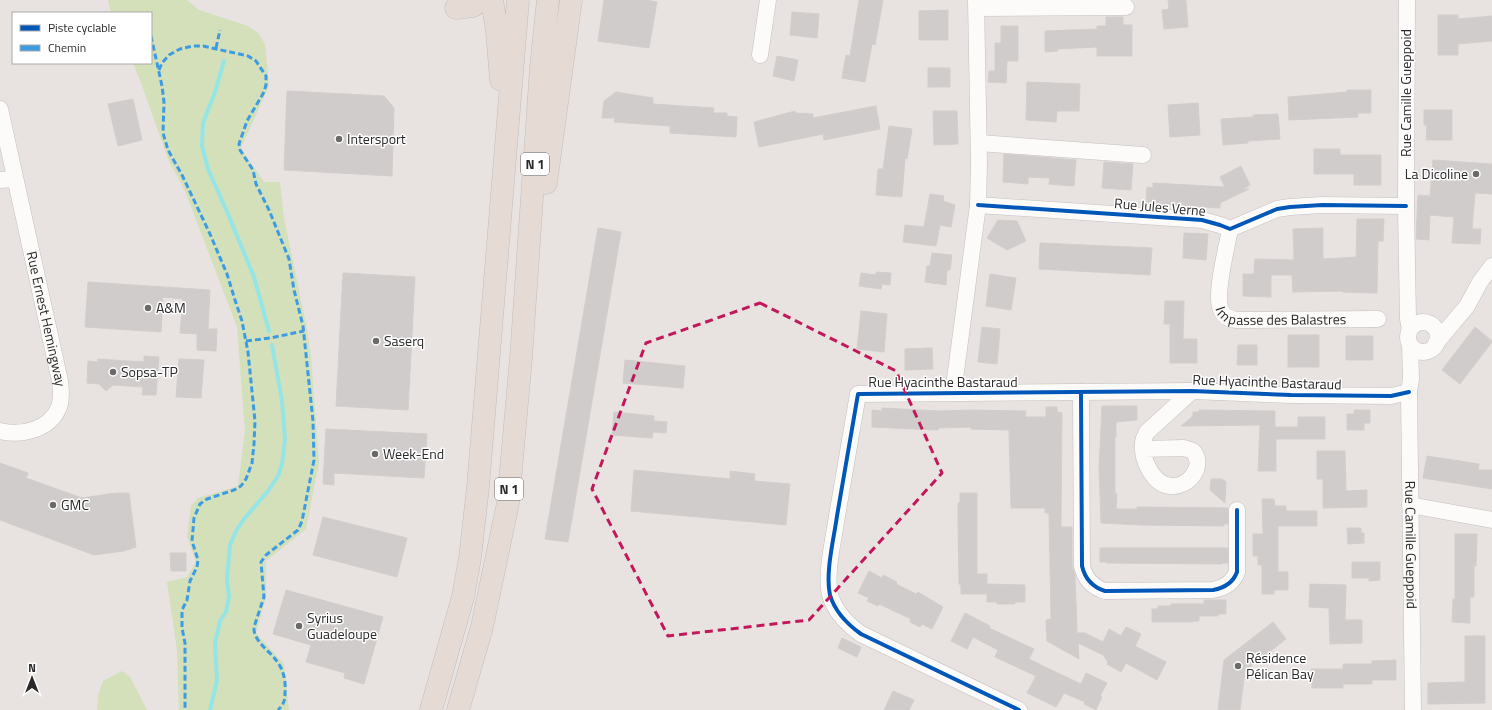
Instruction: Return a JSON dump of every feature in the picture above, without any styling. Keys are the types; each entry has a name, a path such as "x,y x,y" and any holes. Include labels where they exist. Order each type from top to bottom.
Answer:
{"highway":[{"path":"456,8 473,6 479,0"},
{"path":"492,0 497,31 506,145"},
{"name":"N 1","path":"431,710 463,597 470,558 478,487 518,0"},
{"name":"N 1","path":"458,710 482,628 508,503 521,358 541,74 548,0"},
{"path":"528,262 540,219 549,170 571,0"}],"street":[{"path":"760,55 768,0"},
{"name":"Rue Camille Gueppoid","path":"1406,0 1406,206 1408,319 1410,337 1410,505 1413,710"},
{"path":"955,379 978,205 979,143 976,4 1126,7"},
{"name":"Rue Ernest Hemingway","path":"0,109 8,180 25,217 59,375 61,395 59,406 52,417 43,425 33,430 21,433 0,431"},
{"path":"979,143 1143,156"},
{"name":"Rue Jules Verne","path":"978,205 1202,220 1230,229"},
{"path":"1230,229 1277,209 1290,207 1322,205 1406,206"},
{"name":"Impasse des Balastres","path":"1230,229 1220,284 1219,300 1220,308 1223,314 1239,320 1378,319"},
{"path":"1410,385 1431,347 1437,334 1433,326 1430,324 1421,322 1417,323 1410,337 1417,350 1431,347 1466,306 1480,282 1492,266"},
{"path":"1430,324 1445,314 1480,282"},
{"name":"Rue Hyacinthe Bastaraud","path":"1019,710 861,634 847,624 836,608 830,595 828,584 831,554 858,394 1192,391 1291,395 1391,396 1410,385"},
{"path":"1143,448 1143,439 1147,432 1192,391"},
{"path":"1081,392 1082,566 1083,572 1090,583 1105,591 1214,590 1224,587 1233,580 1237,572 1237,510"},
{"path":"1410,505 1492,520"}],"highlighted area":[{"path":"760,303 896,371 942,473 809,620 668,636 592,489 646,343"}],"green space":[{"path":"108,0 187,0 199,10 248,26 258,33 265,44 269,86 241,148 264,182 280,182 284,218 307,329 311,357 319,463 306,529 266,561 266,597 256,633 284,664 289,710 179,710 177,650 167,582 187,577 196,562 187,536 191,506 198,498 238,486 245,431 237,327 185,191 168,159 133,64 152,64 152,12 111,12"},
{"path":"122,671 130,677 147,710 97,710 98,696 103,681"}],"building":[{"path":"604,0 646,0 657,2 649,48 598,41"},
{"path":"859,0 883,0 875,45 872,44 865,82 842,78 846,55 850,56"},
{"path":"1168,0 1186,0 1188,27 1164,29 1162,10 1169,9"},
{"path":"948,10 948,40 919,40 919,11"},
{"path":"792,12 819,14 817,38 790,35"},
{"path":"1438,15 1458,15 1458,19 1492,16 1492,41 1458,44 1458,55 1438,55"},
{"path":"1106,17 1123,17 1123,25 1132,25 1132,56 1097,56 1097,47 1057,49 1058,51 1045,52 1045,31 1097,29 1097,26 1106,26"},
{"path":"1001,26 1018,26 1018,61 1007,61 1006,83 988,82 989,71 995,71 995,43 1001,43"},
{"path":"777,56 798,60 794,81 773,76"},
{"path":"928,68 950,68 950,87 928,87"},
{"path":"1027,82 1080,84 1079,111 1057,111 1056,122 1026,120"},
{"path":"1347,90 1371,90 1371,113 1358,113 1358,117 1289,120 1288,97 1347,92"},
{"name":"Intersport","path":"287,91 384,96 394,108 392,176 284,170"},
{"path":"616,92 653,98 653,104 714,108 713,113 727,113 727,116 737,117 736,137 670,133 670,126 614,122 615,118 602,118 604,101"},
{"path":"133,99 142,140 118,146 108,104"},
{"path":"1198,103 1200,135 1170,137 1168,105"},
{"path":"876,106 880,129 824,140 823,134 759,147 754,122 795,111 795,113 813,114 813,118"},
{"path":"1424,110 1452,110 1452,140 1426,140 1427,125 1424,125"},
{"path":"933,111 957,111 958,144 934,145"},
{"path":"1278,114 1280,139 1248,141 1248,143 1223,145 1221,119"},
{"path":"889,126 912,129 907,159 905,158 902,197 876,195 878,169 883,169"},
{"path":"1314,149 1340,149 1340,155 1381,155 1381,185 1354,185 1354,174 1314,174"},
{"path":"1004,154 1076,160 1074,186 1049,184 1050,178 1028,177 1028,184 1003,182"},
{"path":"1433,160 1492,164 1492,194 1475,193 1472,229 1481,229 1480,244 1452,243 1454,217 1430,215 1429,240 1416,239 1418,195 1430,196"},
{"path":"1104,162 1133,164 1131,190 1102,188"},
{"path":"1241,166 1250,185 1243,189 1249,189 1220,203 1220,208 1146,203 1147,187 1153,188 1153,183 1225,187 1220,177"},
{"path":"930,194 944,196 943,201 955,205 951,227 940,225 936,246 903,242 905,225 924,227"},
{"path":"1357,219 1384,219 1383,241 1378,241 1377,293 1343,291 1293,292 1292,275 1271,275 1271,297 1243,296 1243,274 1254,274 1255,259 1294,260 1293,229 1323,228 1323,259 1356,257"},
{"path":"998,220 1017,221 1026,241 1007,250 987,238"},
{"path":"598,228 621,232 568,542 545,539"},
{"path":"1184,233 1208,234 1206,260 1183,258"},
{"path":"1040,243 1152,248 1150,275 1039,269"},
{"path":"932,253 952,255 950,270 947,270 946,285 925,282 927,266 930,266"},
{"path":"876,272 891,273 890,285 882,284 881,289 859,286 861,273 876,275"},
{"name":"Saserq","path":"343,273 415,277 408,410 336,406"},
{"path":"990,274 1016,278 1011,310 986,306"},
{"name":"A&M","path":"88,282 210,290 208,329 217,329 216,351 197,350 197,334 180,333 183,299 163,297 161,332 85,327"},
{"path":"1165,301 1184,301 1183,339 1197,339 1197,363 1170,363 1170,324 1164,324"},
{"path":"861,311 887,314 884,352 857,349"},
{"path":"982,327 1000,329 997,364 978,362"},
{"path":"1475,327 1492,342 1460,384 1442,370"},
{"path":"1288,335 1319,335 1319,367 1288,367"},
{"path":"1346,336 1373,336 1373,360 1346,360"},
{"path":"1238,345 1257,345 1257,365 1237,365"},
{"path":"932,348 933,369 905,370 905,349"},
{"name":"Sopsa-TP","path":"144,356 159,357 156,395 142,395 143,387 113,385 106,391 99,384 87,383 88,361 98,362 98,359 144,362"},
{"path":"179,359 204,360 201,398 176,397"},
{"path":"625,360 685,366 683,388 623,383"},
{"path":"1102,406 1137,406 1137,420 1116,422 1116,509 1137,509 1137,507 1228,508 1228,524 1224,524 1224,526 1101,523 1099,469"},
{"path":"1046,407 1057,407 1057,412 1062,413 1061,527 1072,527 1072,566 1075,575 1077,633 1085,633 1103,642 1109,629 1121,636 1126,627 1141,634 1135,646 1166,662 1157,680 1126,663 1121,672 1107,664 1108,662 1103,655 1078,643 1079,659 1047,641 1046,620 1051,619 1049,513 1045,513 1045,508 1011,508 1009,430 971,429 971,427 938,428 938,430 872,427 872,410 882,411 882,408 939,411 1026,411 1025,417 1046,417"},
{"path":"1199,410 1275,411 1275,427 1298,427 1298,417 1325,417 1325,439 1276,439 1276,471 1258,471 1260,425 1181,426 1193,416 1193,412 1199,412"},
{"path":"1354,410 1370,410 1370,423 1364,423 1364,430 1347,430 1347,414 1354,414"},
{"path":"614,412 654,416 654,421 667,422 666,433 653,432 652,438 612,435"},
{"name":"Week-End","path":"326,429 427,434 424,478 334,473 334,485 323,484"},
{"path":"1317,451 1345,451 1346,491 1367,490 1367,507 1323,508 1323,479 1317,479"},
{"path":"1427,456 1479,464 1478,470 1492,470 1492,489 1423,478"},
{"path":"0,463 28,473 26,478 82,498 116,493 129,493 136,547 124,551 94,555 0,520"},
{"path":"634,470 730,479 730,471 755,474 754,481 790,484 786,525 631,511"},
{"path":"1211,479 1222,479 1226,482 1225,503 1210,490"},
{"path":"960,493 977,493 977,574 987,574 987,584 1025,585 1025,602 1015,602 1015,604 997,604 997,602 987,602 987,594 961,594 961,585 959,584 958,521 958,503 960,503"},
{"path":"1262,499 1274,499 1275,506 1286,506 1286,511 1317,511 1317,526 1278,526 1278,572 1288,572 1288,590 1274,590 1274,594 1262,594 1262,565 1258,565 1258,556 1253,556 1253,534 1263,534"},
{"path":"323,517 407,538 397,577 313,555"},
{"path":"1347,528 1361,528 1361,533 1364,533 1364,543 1348,544"},
{"path":"1455,534 1477,534 1476,566 1474,566 1474,597 1470,597 1470,623 1452,622 1453,599 1455,599"},
{"path":"1100,548 1228,548 1228,563 1106,563 1100,562"},
{"path":"170,553 186,553 186,571 171,571"},
{"path":"1352,562 1380,562 1380,580 1369,581 1369,578 1352,578"},
{"path":"869,571 882,578 883,575 897,582 896,584 916,594 918,592 943,607 932,629 922,624 920,627 910,622 911,619 879,604 878,606 867,601 869,598 858,593"},
{"path":"1310,584 1346,585 1345,620 1362,620 1362,643 1330,644 1329,608 1309,607"},
{"path":"286,590 383,617 364,684 344,678 345,673 306,662 311,645 273,634"},
{"path":"1204,600 1226,600 1226,614 1218,614 1218,616 1199,616 1199,621 1193,622 1152,622 1152,609 1158,609 1158,606 1171,606 1171,604 1204,604"},
{"path":"965,613 990,626 989,628 1034,649 1029,659 1043,666 1081,684 1086,673 1107,683 1100,696 1102,697 1096,710 1084,704 1085,702 1064,693 1056,707 1027,693 1036,676 995,657 998,650 973,637 967,649 951,641"},
{"name":"Résidence Pélican Bay","path":"1273,622 1286,639 1245,671 1240,710 1218,710 1224,660"},
{"path":"1465,636 1485,636 1485,703 1428,704 1428,683 1465,682"},
{"path":"842,638 861,647 857,657 838,648"},
{"path":"1396,660 1396,680 1372,680 1372,684 1343,684 1343,688 1312,688 1311,669 1343,669 1343,664 1372,664 1372,661"},
{"path":"893,691 914,700 909,710 884,710"}],"waterway":[{"path":"224,61 215,92 203,123 202,146 208,169 254,277 269,331"},
{"path":"210,710 217,680 215,643 220,621 226,612 229,597 227,579 230,545 236,531 244,519 268,491 278,476 282,464 285,439 282,401 272,345"}],"marked path":[{"path":"216,48 220,30"},
{"path":"152,41 162,86 164,102 163,133 168,150 182,175 210,234 227,274 242,321 248,352 255,421 252,463 246,479 241,486 234,490 207,499 200,504 194,518 192,541 198,560 197,567 190,581 187,600 182,610 182,628 185,643 185,710"},
{"path":"159,70 162,63 169,55 180,49 193,46 203,46 248,56 256,61 266,76 264,92 247,121 239,144 240,150 253,170 256,184 269,210 289,259 294,290 303,326 313,421 314,460 302,521 298,530 266,555 261,562 264,597 254,627 254,632 259,642 275,659 283,673 285,698 283,704 278,710"},
{"path":"246,341 304,331"}],"cycle path":[{"path":"978,205 1202,220 1230,229 1277,209 1290,207 1322,205 1406,206"},
{"path":"1019,710 861,634 846,622 835,607 830,595 829,566 858,394 1192,391 1291,395 1391,396 1409,392"},
{"path":"1081,392 1082,566 1087,579 1093,585 1105,591 1213,590 1221,588 1231,582 1237,572 1237,510"}],"place":[{"name":"Intersport","path":"339,139"},
{"name":"La Dicoline","path":"1476,174"},
{"name":"A&M","path":"148,308"},
{"name":"Saserq","path":"376,341"},
{"name":"Sopsa-TP","path":"113,372"},
{"name":"Week-End","path":"375,454"},
{"name":"GMC","path":"53,505"},
{"name":"Syrius Guadeloupe","path":"299,626"},
{"name":"Résidence Pélican Bay","path":"1238,666"}]}
